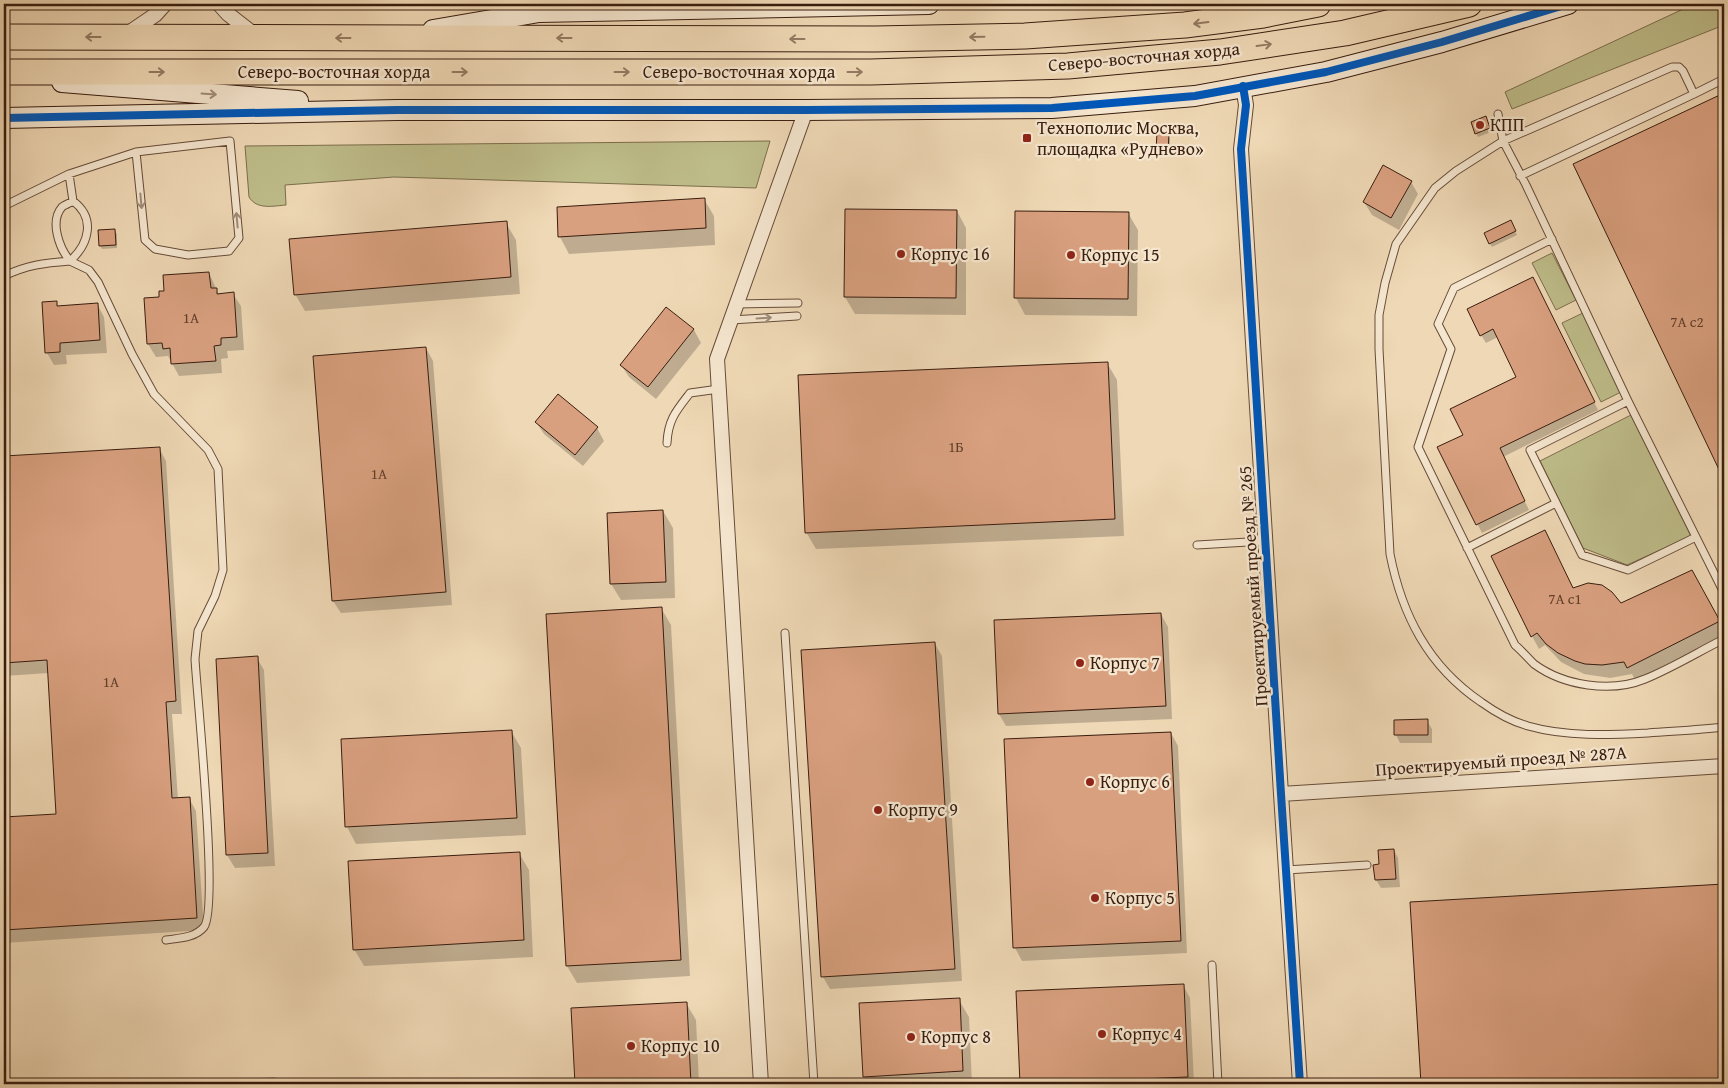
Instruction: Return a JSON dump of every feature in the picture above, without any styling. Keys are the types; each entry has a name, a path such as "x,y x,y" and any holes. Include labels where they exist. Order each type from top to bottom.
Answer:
{"highway":[{"name":"Северо-восточная хорда","path":"4,37 875,39 1026,36 1185,25 1263,15 1318,4"},
{"name":"Северо-восточная хорда","path":"4,72 871,72 1068,66 1220,52 1345,34 1469,4"}],"street":[{"path":"122,37 156,15 165,4"},
{"path":"218,4 258,38"},
{"path":"392,37 539,12 929,4"},
{"path":"4,118 397,110 1052,108 1195,96 1326,72 1442,42 1568,4"},
{"path":"4,33 46,37"},
{"path":"4,77 397,110"},
{"name":"Проектируемый проезд № 265","path":"1243,86 1246,104 1241,149 1280,794 1300,1084"},
{"path":"761,1084 717,359 806,110"},
{"name":"Проектируемый проезд № 287А","path":"1280,794 1724,766"}],"lane":[{"path":"1694,94 1683,71 1679,67 1672,67 1503,141 1456,171 1435,188 1396,244 1385,283 1380,315 1380,349 1390,554 1403,603 1416,631 1440,667 1460,688 1500,715 1527,726 1565,733 1610,735 1703,730 1724,727"},
{"path":"1520,176 1724,79"},
{"path":"1498,114 1503,141 1552,239 1628,401 1724,593"},
{"path":"4,206 69,174 136,152 230,141 239,238 229,251 188,255 155,249 144,240 136,152"},
{"path":"69,174 73,201 81,207 87,217 87,228 83,246 70,262"},
{"path":"70,262 60,245 56,230 57,219 62,208 73,201"},
{"path":"1552,239 1454,288 1438,324 1451,349 1418,447 1515,644 1535,664 1563,680 1594,686 1621,685 1644,680 1724,639"},
{"path":"4,276 23,267 48,263 70,262 89,270 98,282 132,354 154,394 208,450 218,469 223,570 215,596 198,631 195,659 209,848 209,914 205,926 192,936 166,940"},
{"path":"736,304 798,303"},
{"path":"731,320 797,316"},
{"path":"667,443 668,428 678,408 690,394 719,389"},
{"path":"1628,401 1530,450 1556,503 1582,555 1628,570 1696,537"},
{"path":"1468,548 1556,503"},
{"path":"1197,545 1265,541"},
{"path":"785,633 814,1084"},
{"path":"1286,870 1368,865"},
{"path":"1212,965 1218,1084"}],"shaded area":[{"path":"1694,4 1724,4 1724,25 1512,109 1505,92"},
{"path":"770,141 756,188 394,177 285,185 286,205 271,206 256,204 249,197 245,146"},
{"path":"1552,253 1576,300 1556,310 1532,263"},
{"path":"1583,313 1621,392 1601,402 1562,323"},
{"path":"1631,415 1691,536 1627,565 1583,548 1540,461"}],"building":[{"path":"1724,93 1724,480 1573,164"},
{"name":"КПП","path":"1486,116 1490,128 1475,134 1471,122"},
{"path":"1157,133 1169,134 1168,151 1156,150"},
{"path":"1383,165 1412,181 1391,218 1363,202"},
{"path":"705,198 706,228 558,237 557,207"},
{"name":"Корпус 16","path":"845,209 957,210 956,298 844,297"},
{"name":"Корпус 15","path":"1015,211 1129,212 1128,299 1014,298"},
{"path":"1511,220 1516,231 1489,244 1484,233"},
{"path":"507,221 511,277 294,295 289,239"},
{"path":"115,229 116,245 99,246 98,230"},
{"path":"209,272 211,288 217,288 217,294 234,292 237,337 221,338 221,345 214,346 216,361 171,364 170,348 163,349 162,343 147,344 144,298 159,297 159,291 164,291 163,275"},
{"path":"1533,277 1595,402 1500,448 1525,501 1476,525 1437,447 1463,435 1450,409 1516,377 1493,329 1480,336 1467,309"},
{"path":"57,301 57,306 98,303 100,340 60,343 60,352 45,353 42,302"},
{"path":"666,307 694,329 648,387 620,365"},
{"path":"426,347 446,592 332,601 313,356"},
{"path":"1108,362 1115,519 805,533 798,375"},
{"path":"558,394 598,427 575,455 535,422"},
{"path":"160,447 176,701 166,702 172,798 190,797 197,918 4,930 4,817 56,814 47,660 4,663 4,456"},
{"path":"663,510 666,582 610,584 607,513"},
{"path":"1545,530 1573,588 1588,583 1602,585 1612,592 1621,603 1692,570 1720,621 1627,668 1624,662 1602,665 1585,664 1558,653 1546,644 1537,633 1531,637 1491,556"},
{"path":"662,607 681,960 566,966 546,614"},
{"name":"Корпус 7","path":"1161,613 1166,706 998,714 994,620"},
{"name":"Корпус 9","path":"935,642 955,969 821,977 801,650"},
{"path":"258,656 268,853 226,855 216,659"},
{"path":"1428,719 1428,735 1394,735 1394,720"},
{"path":"512,730 517,818 345,827 341,739"},
{"path":"1171,732 1181,941 1013,948 1004,739"},
{"path":"1394,849 1396,879 1375,880 1373,865 1379,864 1378,850"},
{"path":"520,852 524,940 353,950 348,861"},
{"path":"1724,884 1724,1084 1421,1084 1410,902"},
{"name":"Корпус 4","path":"1184,984 1188,1077 1020,1084 1016,991"},
{"name":"Корпус 8","path":"960,998 963,1071 863,1077 859,1003"},
{"name":"Корпус 10","path":"687,1002 691,1084 575,1084 571,1008"}],"cycle path":[{"path":"4,118 397,110 1052,108 1195,96 1326,72 1442,42 1568,4"},
{"path":"1243,86 1246,105 1241,149 1300,1084"}],"place":[{"name":"КПП","path":"1480,125"},
{"name":"Технополис Москва, площадка «Руднево»","path":"1027,138"},
{"name":"Корпус 16","path":"901,254"},
{"name":"Корпус 15","path":"1071,255"},
{"name":"Корпус 7","path":"1080,663"},
{"name":"Корпус 6","path":"1090,782"},
{"name":"Корпус 9","path":"878,810"},
{"name":"Корпус 5","path":"1095,898"},
{"name":"Корпус 4","path":"1102,1034"},
{"name":"Корпус 8","path":"911,1037"},
{"name":"Корпус 10","path":"631,1046"}]}
